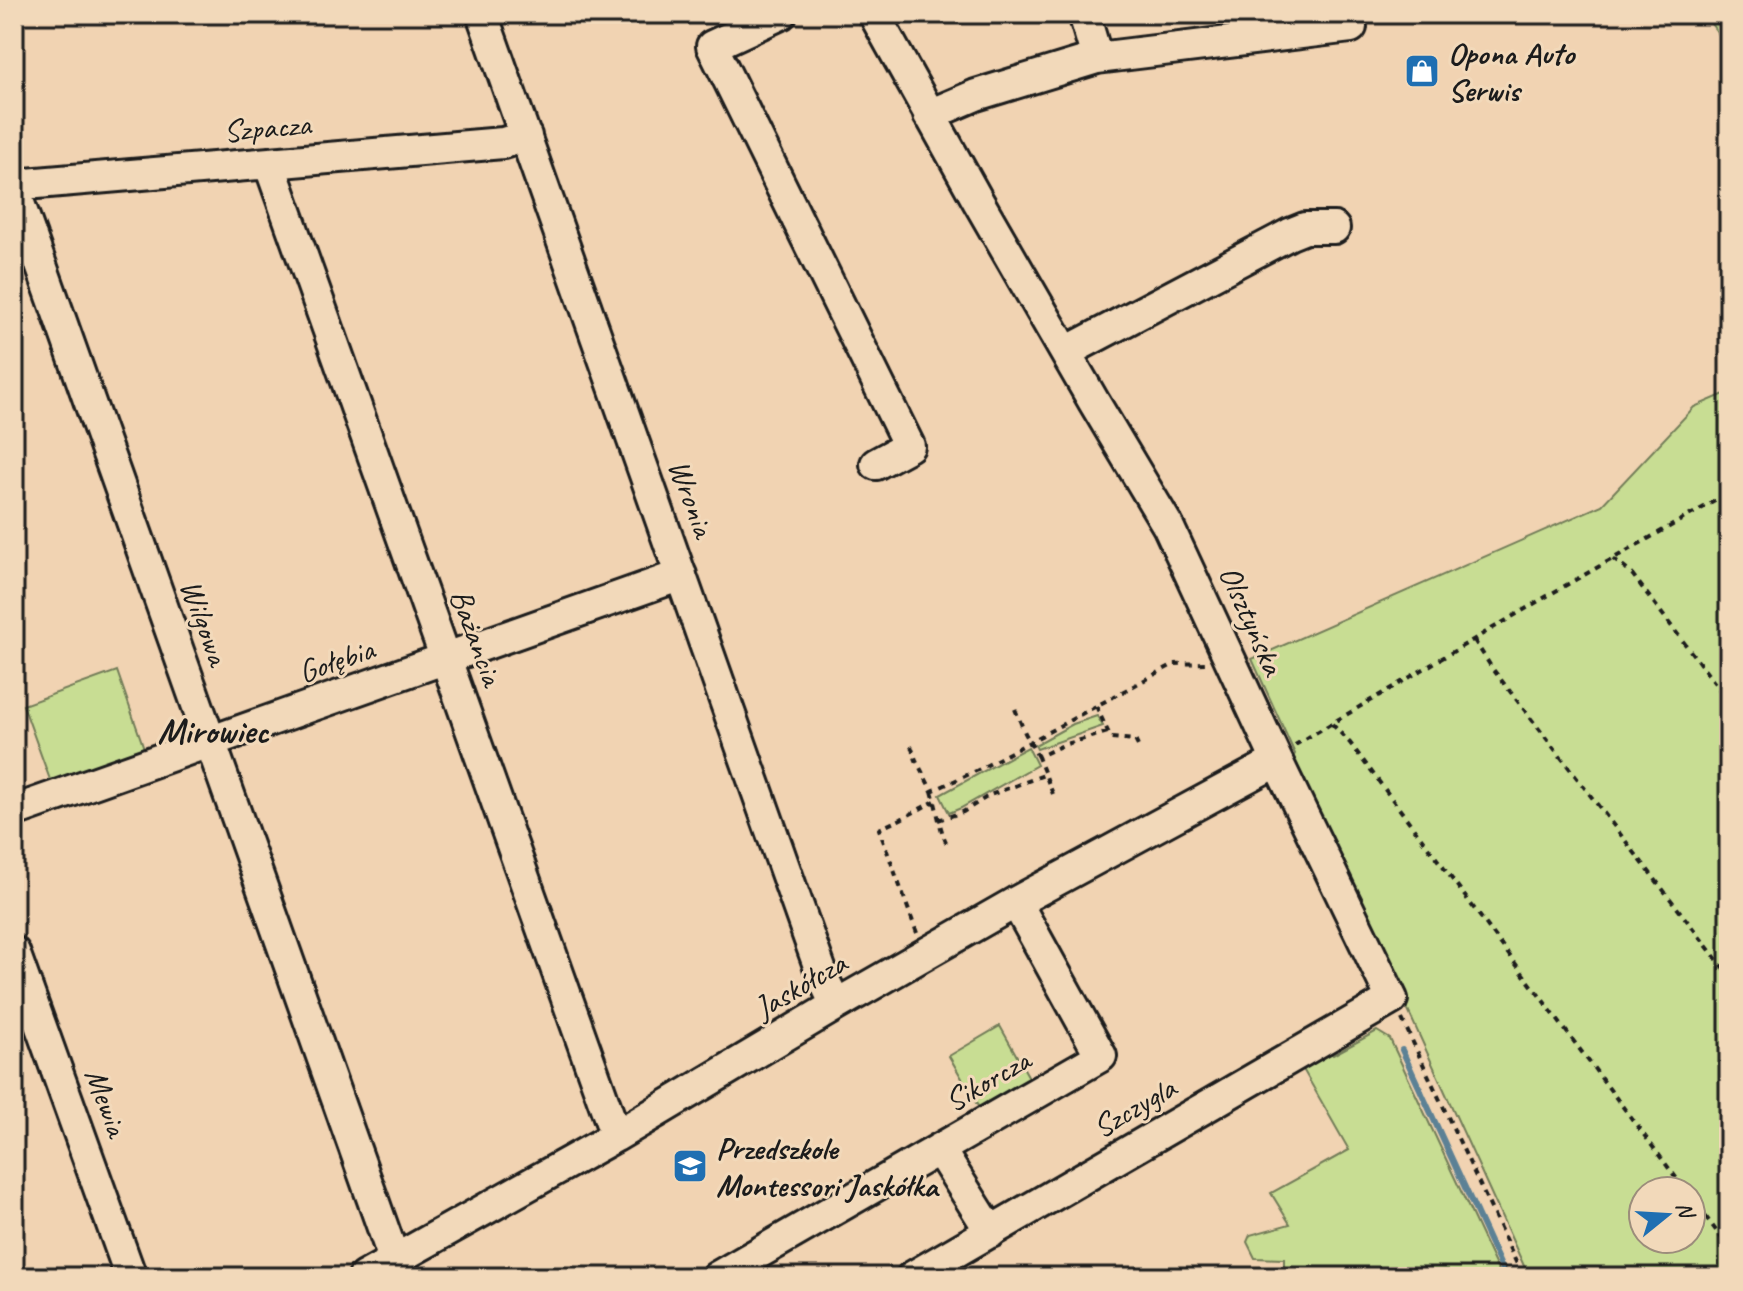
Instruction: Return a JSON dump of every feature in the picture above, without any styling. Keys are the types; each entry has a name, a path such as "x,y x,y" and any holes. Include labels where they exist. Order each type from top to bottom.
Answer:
{"street":[{"name":"Wronia","path":"482,14 824,980 836,1005"},
{"path":"781,14 712,46 909,446 876,464"},
{"name":"Olsztyńska","path":"874,14 929,115 1168,526 1284,754 1392,999"},
{"path":"1084,14 1097,58"},
{"path":"929,115 976,95 1097,58 1351,27 1348,14"},
{"name":"Szpacza","path":"14,187 503,143 526,136"},
{"name":"Bażancia","path":"269,163 616,1136"},
{"name":"Wilgowa","path":"14,187 394,1259"},
{"path":"1066,352 1290,234 1305,228 1334,228"},
{"name":"Gołębia","path":"14,811 681,575"},
{"name":"Jaskółcza","path":"364,1277 616,1136 1016,902 1284,754"},
{"name":"Sikorcza","path":"717,1277 1101,1056 1016,902"},
{"name":"Mewia","path":"14,952 131,1277"},
{"name":"Szczygla","path":"912,1277 1392,999"},
{"path":"939,1149 991,1232"}],"path":[{"path":"1284,754 1729,493"},
{"path":"1613,559 1632,574 1729,702"},
{"path":"1474,640 1492,668 1729,975"},
{"path":"932,791 976,771 1174,664 1211,662"},
{"path":"1096,706 1111,738 1135,740 1138,746"},
{"path":"1015,709 1053,794"},
{"path":"1332,724 1350,743 1674,1175"},
{"path":"1038,757 1063,745 1108,732"},
{"path":"911,746 932,791 939,812 938,820 949,848"},
{"path":"938,820 963,812 990,795 1044,775"},
{"path":"919,939 879,829 935,801"},
{"path":"1392,999 1523,1277"},
{"path":"1707,1218 1729,1248"}],"green space":[{"path":"1700,14 1729,14 1729,48 1706,17"},
{"path":"1729,392 1729,1277 1529,1277 1293,757 1295,754 1252,659 1602,505 1694,407"},
{"path":"117,671 146,754 53,788 23,705"},
{"path":"1097,716 1103,726 1037,749 1035,745 1073,724"},
{"path":"1028,747 1037,765 949,813 940,795"},
{"path":"1000,1026 1032,1083 982,1113 949,1056"},
{"path":"1377,1031 1390,1039 1501,1277 1284,1277 1284,1259 1255,1258 1247,1242 1250,1235 1290,1224 1271,1193 1349,1150 1300,1064 1327,1049 1333,1055"}],"waterway":[{"path":"1402,1050 1506,1277"}],"place":[{"name":"Opona Auto Serwis","path":"1422,71"},
{"name":"Przedszkole Montessori Jaskółka","path":"690,1166"}],"district":[{"name":"Mirowiec","path":"213,730"}]}
